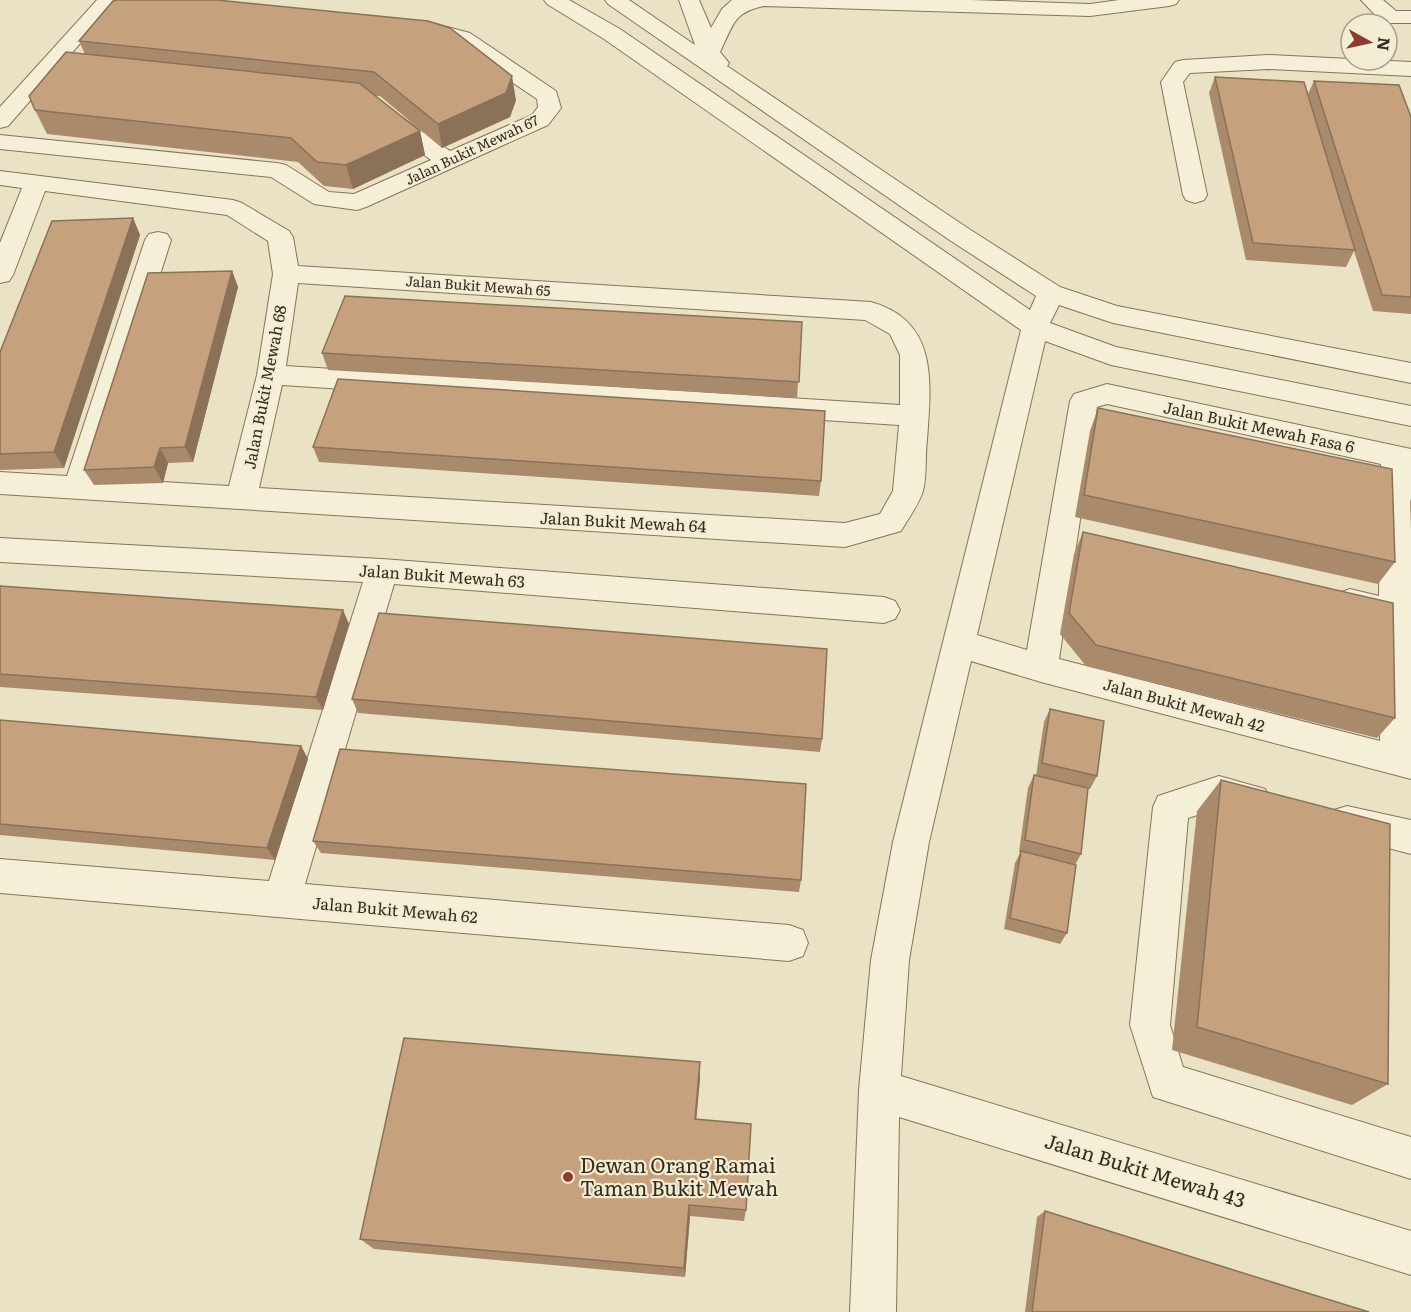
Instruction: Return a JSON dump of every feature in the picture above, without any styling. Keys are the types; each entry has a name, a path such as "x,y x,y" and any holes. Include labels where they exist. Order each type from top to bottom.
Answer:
{"street":[{"path":"0,121 108,0"},
{"path":"574,7 613,0 957,233 1051,293 1113,314 1411,374"},
{"path":"689,0 709,52 731,79"},
{"path":"709,52 729,13 740,4 764,0 1090,10 1159,1"},
{"path":"1371,0 1401,17 1411,35"},
{"path":"574,7 1035,327 1111,356 1411,416"},
{"name":"Jalan Bukit Mewah 67","path":"0,142 277,170 323,199 357,202 540,120 550,108 548,96 462,38 410,25"},
{"path":"1195,195 1172,82 1183,67 1219,62 1269,61 1411,69"},
{"path":"46,69 69,71"},
{"path":"362,105 372,107 409,131 448,161"},
{"path":"0,178 233,208 279,237 286,274"},
{"path":"0,275 36,183"},
{"path":"78,488 158,240"},
{"name":"Jalan Bukit Mewah 68","path":"242,499 271,375 286,274"},
{"name":"Jalan Bukit Mewah 65","path":"286,274 871,311 900,328 915,355 914,416"},
{"path":"873,1312 879,1090 890,960 911,842 958,643 1035,327 1051,293"},
{"path":"271,375 914,416"},
{"name":"Jalan Bukit Mewah Fasa 6","path":"1041,668 1074,535 1084,401 1107,394 1404,459"},
{"name":"Jalan Bukit Mewah 64","path":"0,483 845,535 890,523 908,491 914,416"},
{"path":"1404,459 1404,762"},
{"name":"Jalan Bukit Mewah 63","path":"0,550 382,571 884,610"},
{"path":"282,900 382,571"},
{"path":"1326,597 1403,615"},
{"name":"Jalan Bukit Mewah 42","path":"958,643 1041,668 1404,762"},
{"path":"1411,837 1219,792 1171,807 1150,1025 1167,1083 1411,1158"},
{"name":"Jalan Bukit Mewah 62","path":"0,876 789,943"},
{"name":"Jalan Bukit Mewah 43","path":"879,1090 1411,1253"}],"building":[{"path":"217,0 428,21 450,28 512,76 506,93 438,124 374,72 79,41 113,1"},
{"path":"66,52 359,83 420,131 346,165 317,162 291,138 35,110 29,96"},
{"path":"1215,77 1304,82 1355,250 1253,243"},
{"path":"1314,81 1399,85 1411,117 1411,297 1382,295"},
{"path":"133,218 54,452 0,454 0,352 52,221"},
{"path":"232,271 185,447 160,448 154,467 84,470 148,273"},
{"path":"345,296 802,322 799,382 322,353"},
{"path":"338,379 825,411 821,481 313,447"},
{"path":"1098,408 1392,469 1395,562 1084,495"},
{"path":"1083,532 1393,603 1395,718 1096,645 1069,613"},
{"path":"0,586 343,610 316,697 0,674"},
{"path":"379,613 827,649 822,739 352,699"},
{"path":"1050,709 1104,721 1097,776 1042,763"},
{"path":"0,720 301,746 267,848 0,824"},
{"path":"340,749 806,784 801,880 313,841"},
{"path":"1034,775 1088,788 1081,854 1025,840"},
{"path":"1221,780 1390,824 1388,1084 1197,1027"},
{"path":"1021,851 1076,865 1067,933 1010,918"},
{"name":"Dewan Orang Ramai Taman Bukit Mewah","path":"404,1038 700,1062 695,1119 751,1124 746,1210 689,1205 684,1268 360,1239"},
{"path":"1045,1211 1304,1292 1369,1312 1032,1312"}],"place":[{"name":"Dewan Orang Ramai Taman Bukit Mewah","path":"568,1177"}]}
